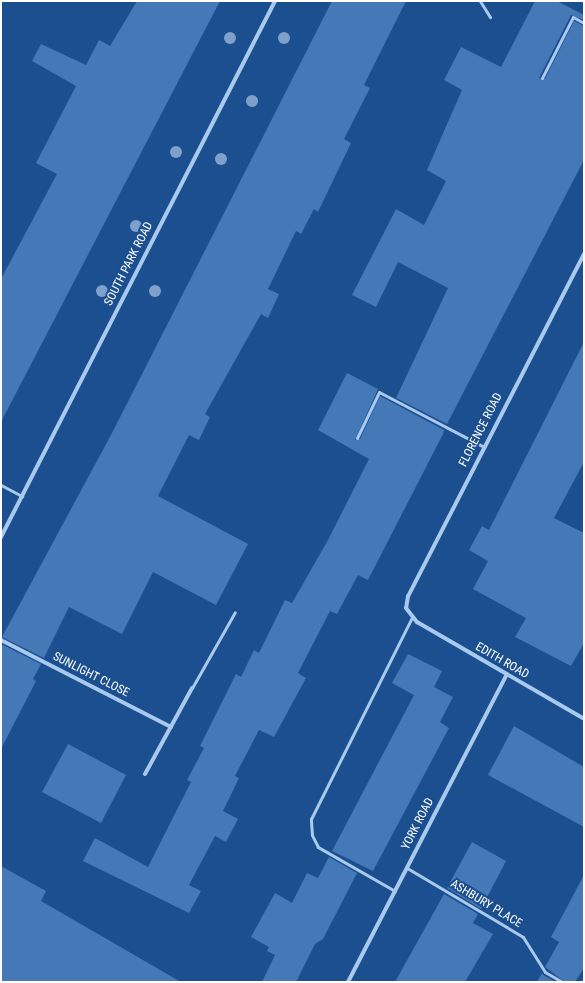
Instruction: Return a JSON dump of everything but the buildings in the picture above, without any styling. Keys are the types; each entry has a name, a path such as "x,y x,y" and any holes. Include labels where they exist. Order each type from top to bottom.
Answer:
{"street":[{"name":"SOUTH PARK ROAD","path":"1,537 275,1"},
{"name":"FLORENCE ROAD","path":"412,617 406,608 408,596 584,254"},
{"name":"EDITH ROAD","path":"412,617 506,676 584,720"},
{"name":"SUNLIGHT CLOSE","path":"1,640 171,728"},
{"name":"YORK ROAD","path":"348,982 506,676"},
{"path":"145,774 192,688"}],"lane":[{"path":"480,1 490,16"},
{"path":"542,78 573,17 584,23"},
{"path":"357,438 379,392 484,447"},
{"path":"1,485 22,496"},
{"path":"192,688 234,612"},
{"path":"395,890 318,847 312,835 311,819 412,617"},
{"name":"ASHBURY PLACE","path":"407,868 523,937 545,972 562,982"}]}
